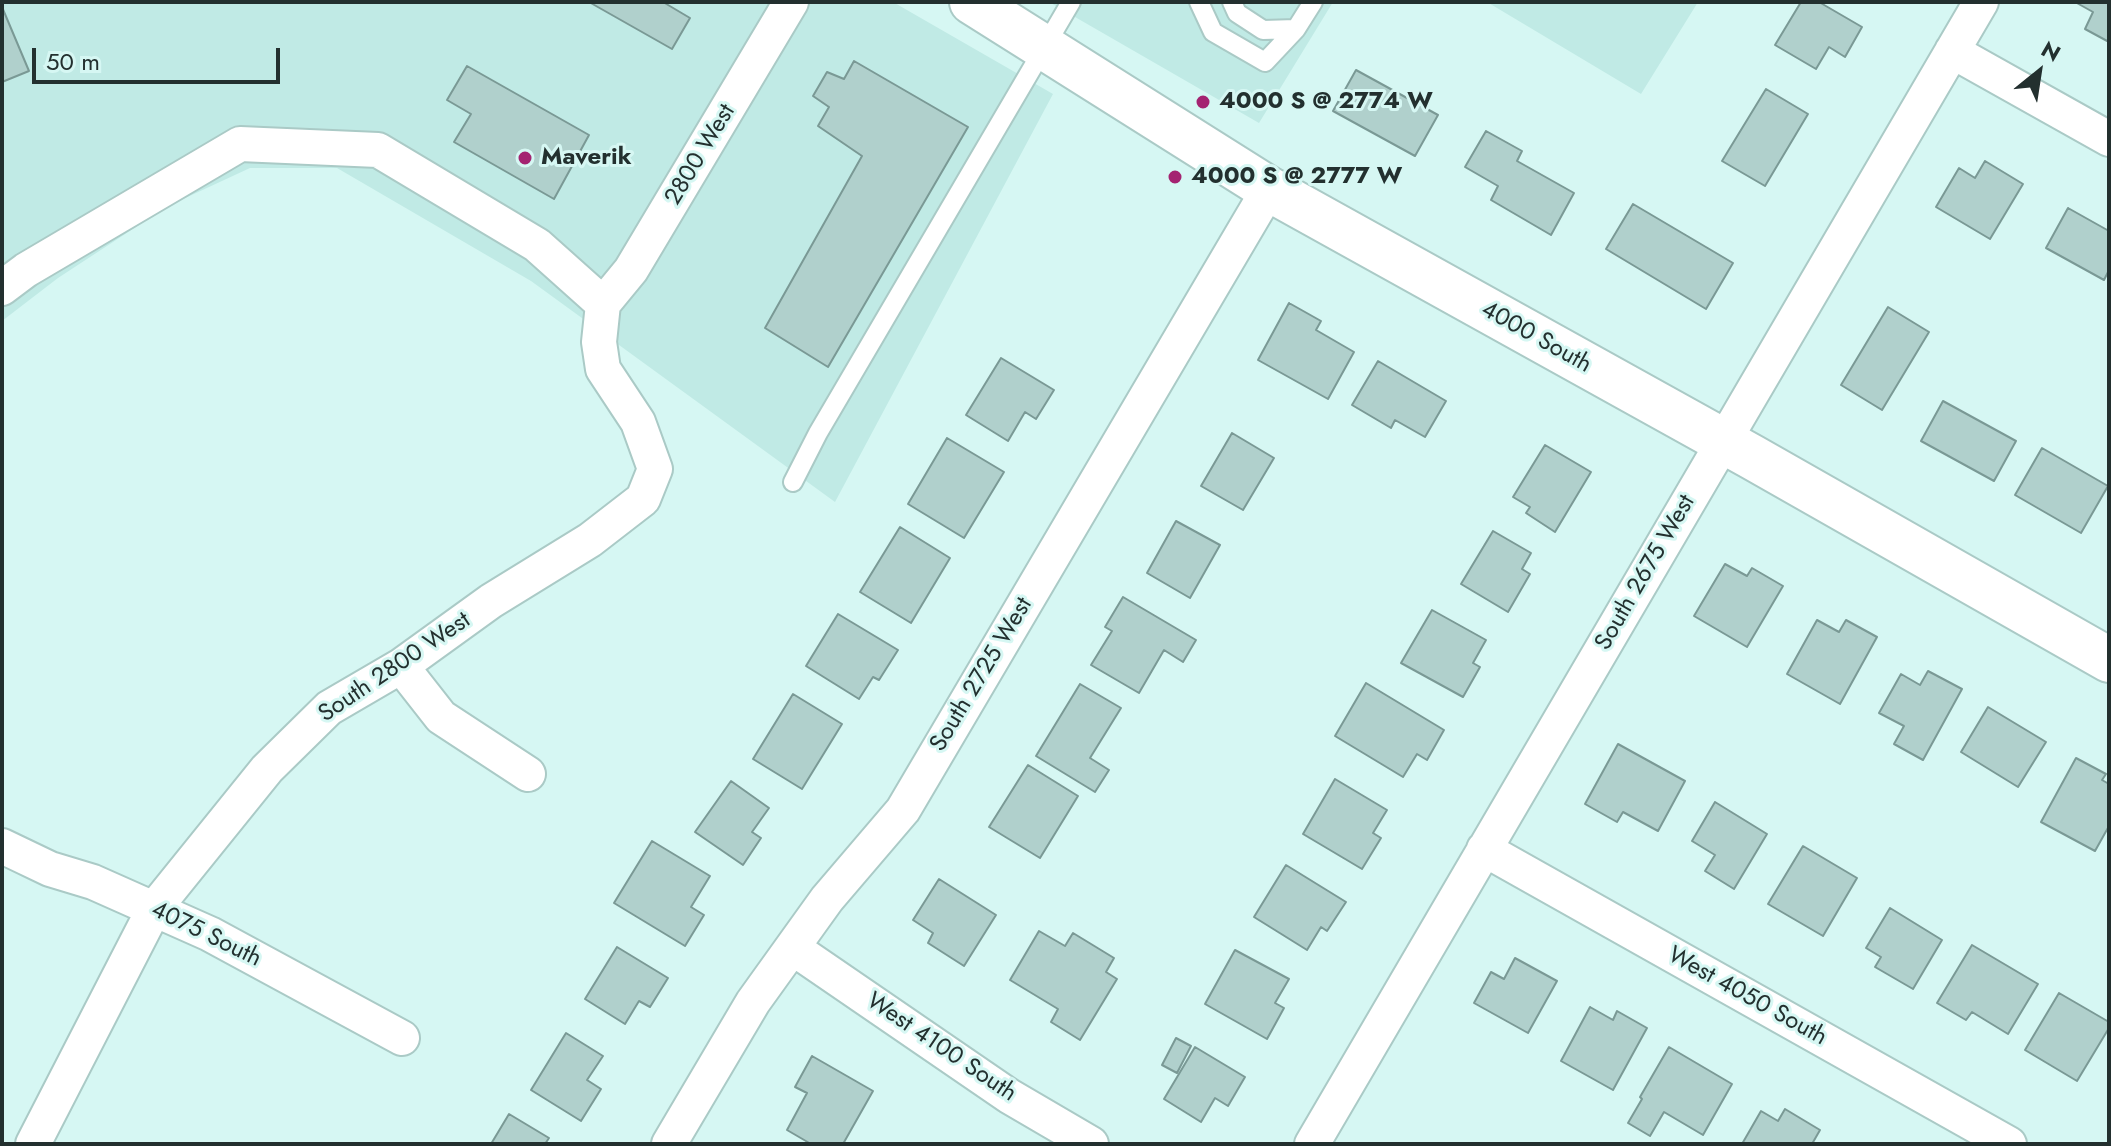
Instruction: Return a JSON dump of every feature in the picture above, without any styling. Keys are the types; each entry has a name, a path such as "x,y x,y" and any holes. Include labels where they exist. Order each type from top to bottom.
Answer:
{"street":[{"name":"2800 West","path":"603,304 638,259 791,2"},
{"name":"4000 South","path":"972,2 1269,189 2109,660"},
{"name":"South 2675 West","path":"1312,1144 1981,2"},
{"path":"1952,51 2109,139"},
{"path":"2,288 26,270 240,144 378,150 537,245 603,304"},
{"name":"South 2725 West","path":"669,1144 753,1002 827,899 903,810 1269,189"},
{"name":"South 2800 West","path":"37,1143 154,909 267,769 329,708 401,666 491,601 590,540 643,499 655,469 638,422 603,369 599,342 603,304"},
{"path":"401,666 441,717 528,774"},
{"name":"4075 South","path":"2,846 50,869 93,882 210,934 402,1038"},
{"name":"West 4050 South","path":"1484,849 2009,1144"},
{"name":"West 4100 South","path":"793,948 1009,1096 1091,1144"}],"lane":[{"path":"793,482 818,433 1071,2"},
{"path":"1199,2 1213,32 1265,62 1296,29 1313,2"},
{"path":"1232,2 1237,13 1263,30 1296,29"}],"shaded area":[{"path":"2,2 893,2 1053,94 835,502 531,281 337,168 250,168 168,206 58,278 2,321"},
{"path":"1049,2 1333,2 1259,123"},
{"path":"1487,2 1698,2 1641,94"}],"building":[{"path":"589,2 663,2 690,18 672,49"},
{"path":"1801,2 1819,2 1862,27 1845,57 1829,47 1816,69 1775,45"},
{"path":"2075,2 2109,2 2109,42 2085,29 2093,12"},
{"path":"2,7 29,71 2,82"},
{"path":"854,61 968,127 828,367 765,328 862,156 818,126 829,107 813,96 827,72 844,79"},
{"path":"467,66 589,135 554,199 454,142 471,114 447,100"},
{"path":"1356,70 1438,115 1415,156 1333,111"},
{"path":"1766,89 1808,114 1765,186 1722,161"},
{"path":"1486,131 1522,151 1517,161 1574,193 1551,235 1491,200 1498,186 1465,167"},
{"path":"1985,161 2023,184 1990,239 1936,207 1959,168 1975,178"},
{"path":"1633,204 1733,263 1706,309 1606,249"},
{"path":"2068,208 2109,231 2109,270 2104,280 2046,248"},
{"path":"1289,303 1321,321 1316,330 1354,352 1328,399 1258,360"},
{"path":"1888,307 1929,332 1882,410 1841,385"},
{"path":"1001,358 1054,390 1036,419 1025,412 1008,441 966,415"},
{"path":"1378,361 1446,401 1425,437 1395,420 1391,428 1352,405"},
{"path":"1943,401 2016,441 1994,481 1921,441"},
{"path":"1232,433 1274,458 1243,510 1201,486"},
{"path":"947,438 1004,472 964,538 908,504"},
{"path":"1545,445 1591,472 1555,532 1526,513 1530,507 1513,497"},
{"path":"2042,448 2108,486 2081,533 2015,495"},
{"path":"1176,521 1220,545 1190,598 1147,573"},
{"path":"900,527 950,558 911,623 860,592"},
{"path":"1493,531 1531,553 1522,569 1530,574 1508,612 1461,584"},
{"path":"1725,564 1747,576 1752,568 1783,586 1747,647 1694,616"},
{"path":"1123,597 1196,640 1183,662 1164,650 1139,693 1091,665 1112,631 1105,627"},
{"path":"1432,610 1486,640 1473,663 1480,667 1463,697 1401,663"},
{"path":"838,614 898,650 879,680 873,677 859,699 806,666"},
{"path":"1817,620 1839,632 1846,620 1877,637 1840,704 1787,674"},
{"path":"1928,671 1962,689 1923,760 1894,744 1904,726 1879,713 1901,674 1920,685"},
{"path":"1366,683 1444,730 1427,760 1417,754 1403,777 1335,736"},
{"path":"1080,684 1121,708 1090,758 1109,770 1095,792 1036,756"},
{"path":"793,694 842,724 802,789 753,759"},
{"path":"1988,707 2046,742 2018,787 1961,752"},
{"path":"1618,744 1685,781 1658,831 1623,812 1617,822 1585,804"},
{"path":"2076,758 2106,774 2102,780 2109,784 2109,826 2095,851 2041,822"},
{"path":"1028,765 1078,796 1040,858 989,827"},
{"path":"1335,779 1387,810 1373,833 1381,838 1362,869 1303,834"},
{"path":"731,781 769,808 752,832 761,838 743,865 695,832"},
{"path":"1715,802 1767,834 1734,889 1705,871 1715,855 1692,841"},
{"path":"652,841 710,876 691,907 704,915 685,946 614,903"},
{"path":"1803,846 1857,878 1823,936 1768,904"},
{"path":"1286,865 1346,902 1327,931 1321,927 1307,950 1254,917"},
{"path":"939,879 996,915 964,966 928,943 933,933 913,920"},
{"path":"1890,908 1942,940 1913,989 1875,967 1881,957 1866,948"},
{"path":"1039,931 1065,946 1073,933 1114,958 1106,972 1117,979 1080,1040 1051,1022 1058,1009 1010,980"},
{"path":"1972,945 2038,984 2008,1034 1972,1012 1966,1020 1937,1003"},
{"path":"617,947 668,978 650,1007 639,1001 625,1024 585,999"},
{"path":"1235,950 1289,979 1275,1003 1284,1008 1267,1039 1205,1004"},
{"path":"1515,958 1557,981 1528,1033 1474,1003 1491,972 1504,979"},
{"path":"2059,993 2109,1022 2109,1028 2077,1081 2025,1050"},
{"path":"1590,1007 1613,1020 1617,1011 1647,1028 1613,1090 1561,1061"},
{"path":"566,1033 603,1056 587,1080 601,1089 581,1121 531,1090"},
{"path":"1176,1038 1191,1046 1177,1073 1162,1065"},
{"path":"1195,1047 1245,1077 1228,1106 1215,1098 1201,1122 1164,1099"},
{"path":"1669,1047 1732,1084 1703,1135 1664,1112 1650,1136 1628,1123"},
{"path":"812,1056 873,1091 843,1144 811,1144 787,1130 807,1093 795,1087"},
{"path":"1785,1109 1820,1130 1812,1144 1742,1144 1761,1111 1778,1121"},
{"path":"509,1114 549,1138 545,1144 491,1144"}],"place":[{"name":"4000 S @ 2774 W","path":"1203,102"},
{"name":"Maverik","path":"525,158"},
{"name":"4000 S @ 2777 W","path":"1175,177"}]}
